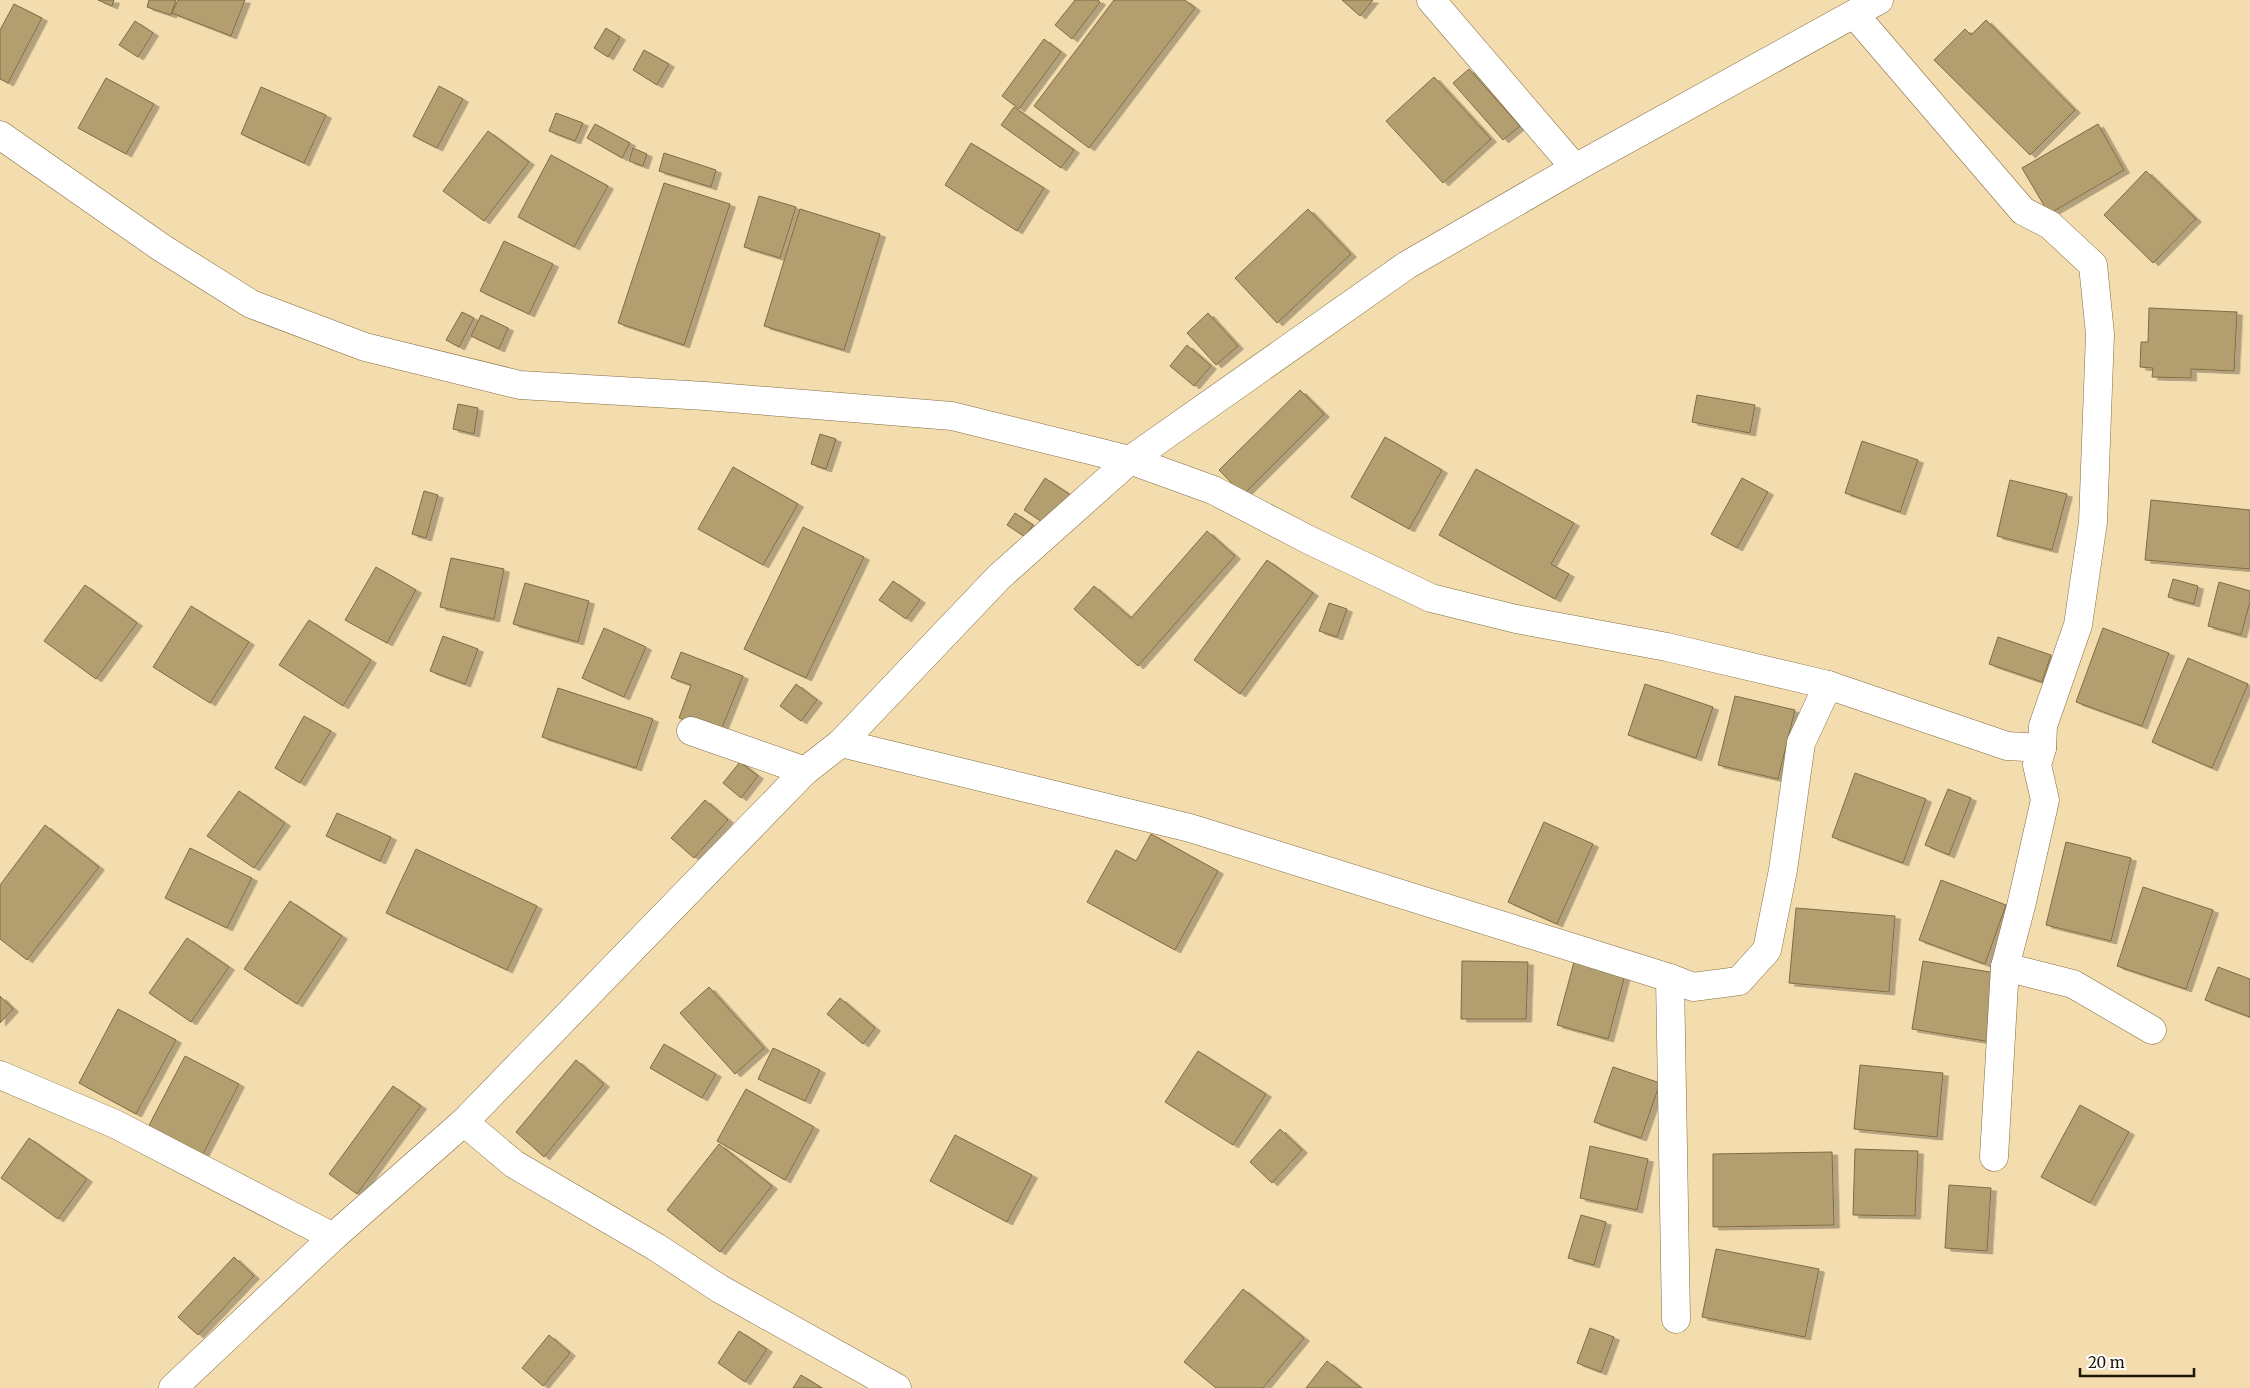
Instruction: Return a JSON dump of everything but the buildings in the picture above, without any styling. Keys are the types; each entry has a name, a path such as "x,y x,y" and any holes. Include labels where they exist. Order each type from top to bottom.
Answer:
{"street":[{"path":"1431,0 1575,168"},
{"path":"173,1388 332,1237 464,1122 805,771 841,742 999,577 1130,460 1407,265 1575,168 1880,0"},
{"path":"1855,15 2023,211 2050,225 2094,265 2100,334 2093,522 2078,625 2043,726 2042,748 2037,765 2045,800 2005,967 1994,1157"},
{"path":"0,135 162,248 251,304 365,347 520,385 705,396 952,416 1130,460 1213,490 1309,540 1431,598 1516,619 1666,648 1828,685 2007,746 2042,748"},
{"path":"841,742 1190,828 1694,987 1739,981 1766,950 1782,870 1801,743 1828,685"},
{"path":"691,731 805,771"},
{"path":"2005,967 2073,984 2152,1030"},
{"path":"1670,978 1676,1320"},
{"path":"0,1075 114,1124 332,1237"},
{"path":"464,1122 514,1164 656,1247 720,1289 898,1388"}]}
